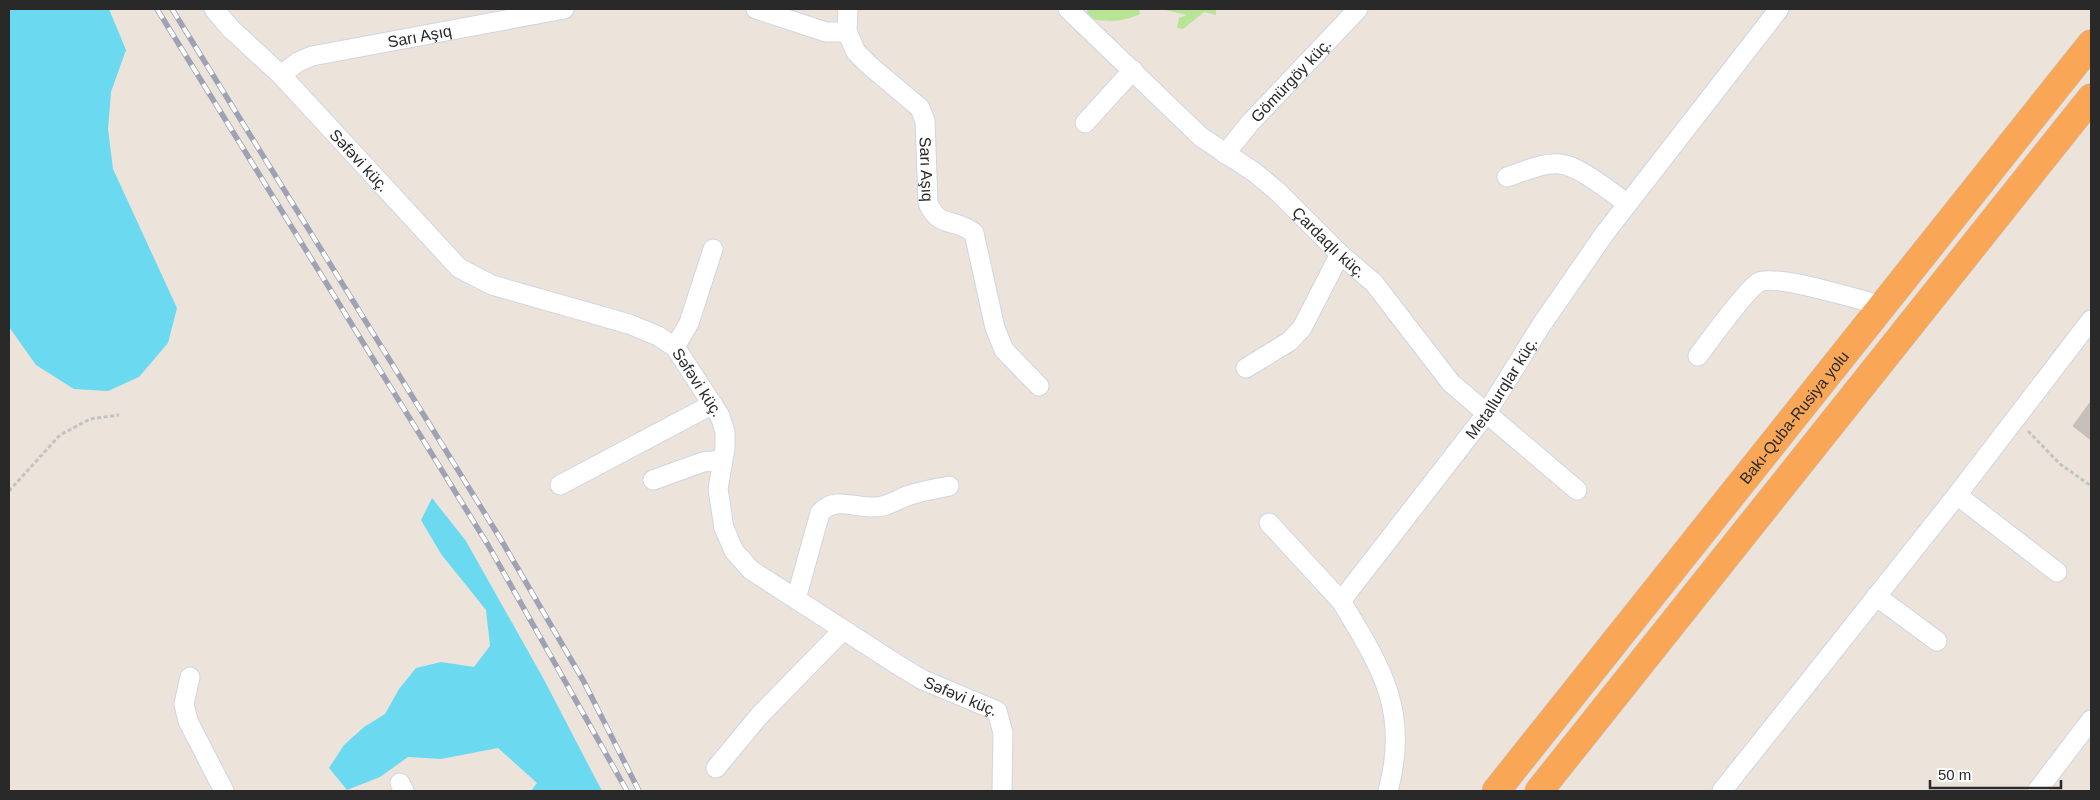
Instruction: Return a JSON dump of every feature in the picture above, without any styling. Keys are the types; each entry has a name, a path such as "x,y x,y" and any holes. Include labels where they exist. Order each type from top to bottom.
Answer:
{"highway":[{"name":"Bakı-Quba-Rusiya yolu","path":"1496,791 2091,44"},
{"name":"Bakı-Quba-Rusiya yolu","path":"1539,791 2091,98"}],"street":[{"name":"Sarı Aşıq","path":"280,75 298,62 312,56 531,12 564,9"},
{"path":"756,9 826,32 847,32 848,9"},
{"name":"Çardaqlı küç.","path":"1068,9 1133,70 1175,115 1201,137 1254,172 1277,191 1340,254 1374,283 1451,383 1577,490"},
{"name":"Gömürgöy küç.","path":"1225,154 1250,123 1358,9"},
{"name":"Metallurqlar küç.","path":"1341,601 1486,414 1542,324 1627,204 1778,9"},
{"name":"Səfəvi küç.","path":"216,10 231,29 280,75 459,268 492,285 629,324 658,336 675,347 713,404 720,416 725,432 718,489 724,528 734,550 752,570 923,680 997,711 1003,733 1002,791"},
{"name":"Sarı Aşıq","path":"847,32 856,52 920,108 925,121 928,203 933,215 942,220 966,226 974,232 995,328 1004,350 1039,386"},
{"path":"1085,123 1133,70"},
{"path":"1507,177 1546,165 1559,164 1570,166 1627,204"},
{"path":"675,347 689,323 713,249"},
{"path":"1246,368 1290,341 1302,328 1340,254"},
{"path":"1698,356 1753,287 1767,280 1819,289 1883,306"},
{"path":"1722,791 1957,495 2091,320"},
{"path":"560,485 713,404"},
{"path":"653,480 703,462 722,460"},
{"path":"796,599 820,514 825,508 832,503 875,507 887,505 921,491 949,486"},
{"path":"1957,495 2057,572"},
{"path":"1269,523 1341,601 1375,657 1389,688 1394,720 1395,766 1388,791"},
{"path":"1876,596 1937,640"},
{"path":"716,768 759,716 844,630"},
{"path":"190,677 184,704 188,721 224,791"},
{"path":"2037,791 2091,720"}],"path":[{"path":"9,490 60,435 90,419 119,415"},
{"path":"2015,418 2060,464 2091,486"}],"green space":[{"path":"1087,9 1139,9 1140,14 1120,20 1095,20 1088,19"},
{"path":"1161,9 1216,9 1216,15 1204,12 1183,29 1177,28 1179,18 1187,15"}],"water":[{"path":"9,9 109,9 126,50 111,92 108,129 113,169 177,308 168,343 139,377 108,391 74,389 36,365 9,327"},
{"path":"432,498 466,541 542,676 602,791 531,791 537,783 498,748 441,759 408,757 380,777 347,790 329,768 344,745 364,727 385,714 399,689 416,668 441,662 474,667 490,646 486,610 441,554 421,520"}],"building":[{"path":"2091,401 2091,440 2073,426"}],"railway":[{"path":"157,9 488,545 627,791"},
{"path":"172,9 500,538 583,680 639,791"}]}
